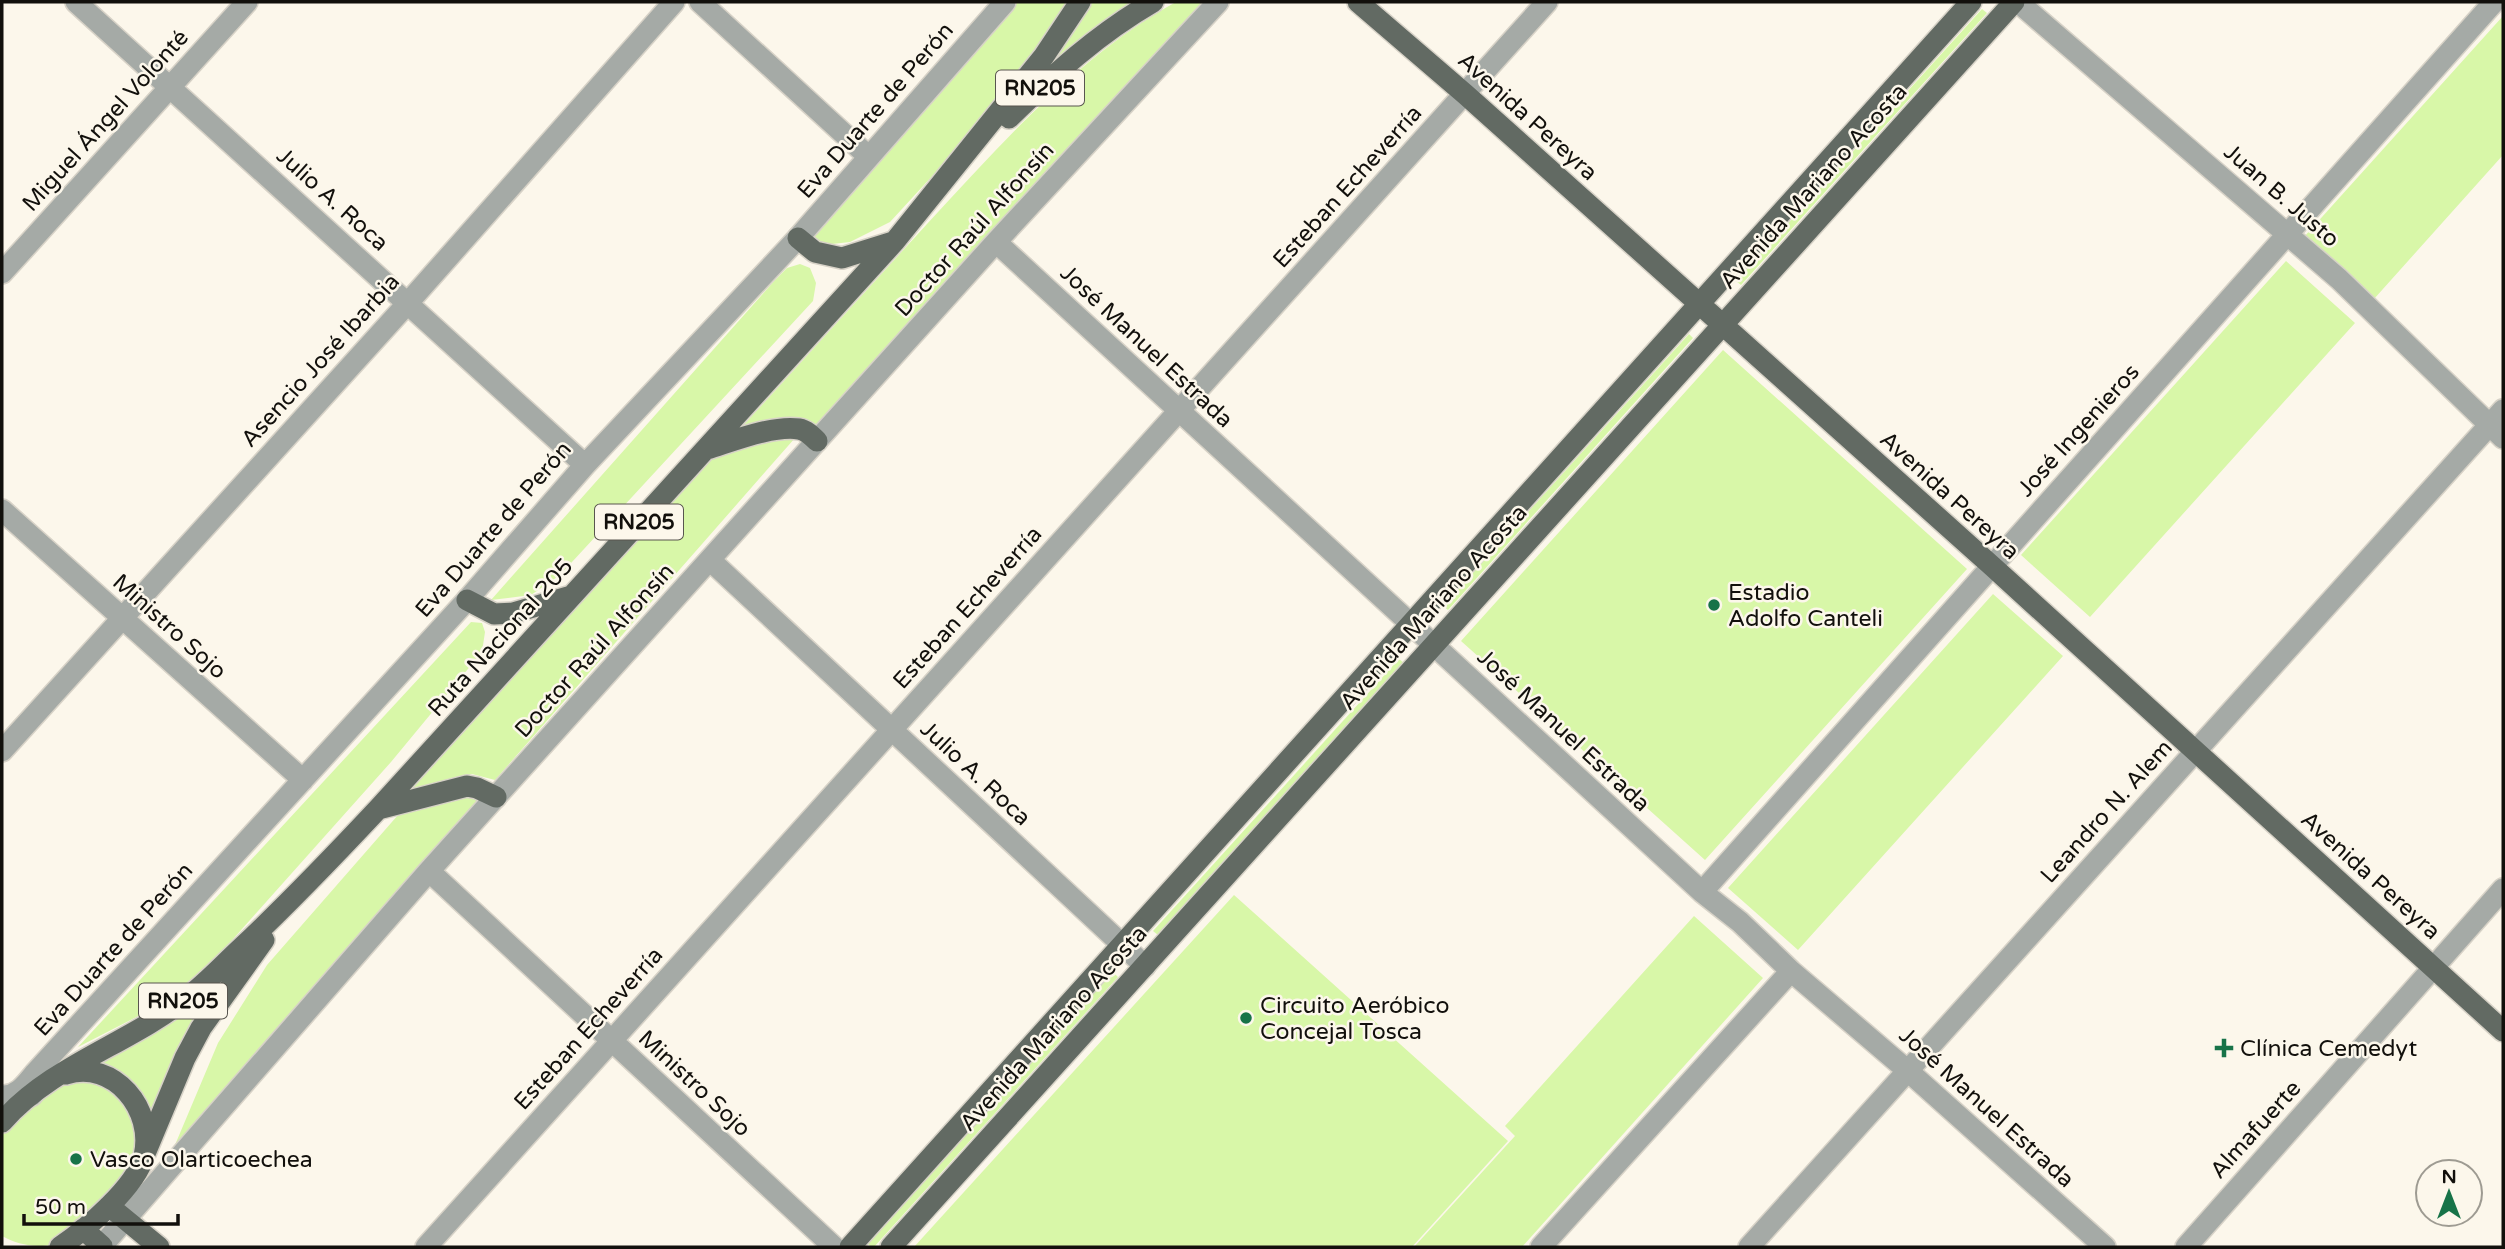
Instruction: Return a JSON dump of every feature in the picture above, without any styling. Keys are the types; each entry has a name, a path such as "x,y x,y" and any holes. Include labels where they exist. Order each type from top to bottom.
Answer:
{"main road":[{"name":"Ruta Nacional 205","path":"4,1107 32,1095 45,1076 151,1024 189,997 294,899 895,241 1044,56 1080,2"},
{"name":"Ruta Nacional 205","path":"938,188 1063,66 1115,25 1153,2"},
{"name":"Avenida Pereyra","path":"1358,2 1465,94 1992,566 2503,1031"},
{"name":"Avenida Mariano Acosta","path":"850,1247 1971,2"},
{"name":"Avenida Mariano Acosta","path":"891,1247 2016,2"},
{"path":"798,238 815,252 842,258 895,241"},
{"path":"705,449 754,435 788,429 802,429 817,441"},
{"path":"467,600 494,614 513,613 573,595"},
{"path":"379,809 467,786 496,797"},
{"name":"Ruta Nacional 205","path":"60,1247 109,1206 127,1186 144,1156 201,1028 294,899"},
{"name":"Ruta Nacional 205","path":"45,1076 95,1072 112,1079 127,1090 140,1109 144,1130 144,1156"},
{"path":"109,1206 159,1247"},
{"path":"83,1229 102,1246"}],"street":[{"name":"Julio A. Roca","path":"76,2 585,465"},
{"name":"Miguel Ángel Volonté","path":"2,273 247,2"},
{"name":"Asencio José Ibarbia","path":"2,751 407,303 674,2"},
{"path":"700,2 869,158"},
{"name":"Eva Duarte de Perón","path":"4,1107 7,1097 45,1076 303,780 467,600 585,465 798,238 1005,2"},
{"name":"Doctor Raúl Alfonsín","path":"102,1246 496,797 996,242 1218,2"},
{"name":"Esteban Echeverría","path":"426,1247 1548,2"},
{"name":"Juan B. Justo","path":"2016,2 2339,279 2499,424"},
{"name":"José Ingenieros","path":"1702,892 2494,2"},
{"name":"José Manuel Estrada","path":"996,242 1702,892 1740,922 1791,971 1908,1071 2105,1247"},
{"name":"Leandro N. Alem","path":"1749,1247 2196,751 2499,424"},
{"name":"Ministro Sojo","path":"2,510 303,780"},
{"name":"Julio A. Roca","path":"709,560 1144,966"},
{"name":"Ministro Sojo","path":"429,872 834,1247"},
{"name":"Almafuerte","path":"2186,1247 2503,889"},
{"path":"1541,1247 1791,971"}],"green space":[{"path":"1017,2 1072,2 992,111 890,222 850,242 823,245 811,241"},
{"path":"1086,2 1142,2 1047,73 1033,77"},
{"path":"1176,2 1207,2 817,428 741,428 1013,132 1106,48"},
{"path":"1982,9 1987,13 1741,285 1736,281"},
{"path":"2503,16 2503,155 2374,299 2304,237"},
{"path":"2286,261 2355,323 2090,617 2021,555"},
{"path":"800,264 810,268 816,283 813,301 560,575 531,595 491,600 775,280 787,268"},
{"path":"1689,334 1693,338 1448,610 1443,606"},
{"name":"Estadio Adolfo Canteli","path":"1723,350 1967,569 1705,860 1461,641"},
{"path":"795,438 495,780 472,774 412,789 705,461 748,443"},
{"path":"1993,594 2063,656 1798,950 1728,888"},
{"path":"471,622 482,623 485,632 482,652 391,762 226,947 191,980 156,1007 78,1047"},
{"path":"1399,659 1404,663 1158,935 1153,931"},
{"path":"464,795 482,801 172,1152 218,1043 267,965 405,807"},
{"name":"Circuito Aeróbico Concejal Tosca","path":"1234,895 1508,1141 1412,1247 914,1247"},
{"path":"1694,916 1763,978 1522,1247 1414,1247 1515,1136 1505,1126"},
{"path":"234,964 152,1121 144,1099 134,1084 119,1073 97,1063"},
{"path":"1113,972 1118,977 874,1247 871,1247 868,1244"},
{"path":"65,1082 102,1086 116,1095 128,1111 134,1127 132,1157 116,1185 60,1239 47,1245 20,1243 2,1236 2,1135 27,1107"}],"place":[{"name":"Estadio Adolfo Canteli","path":"1714,605"},
{"name":"Circuito Aeróbico Concejal Tosca","path":"1246,1018"},
{"name":"Clínica Cemedyt","path":"2224,1048"},
{"name":"Vasco Olarticoechea","path":"76,1159"}]}
